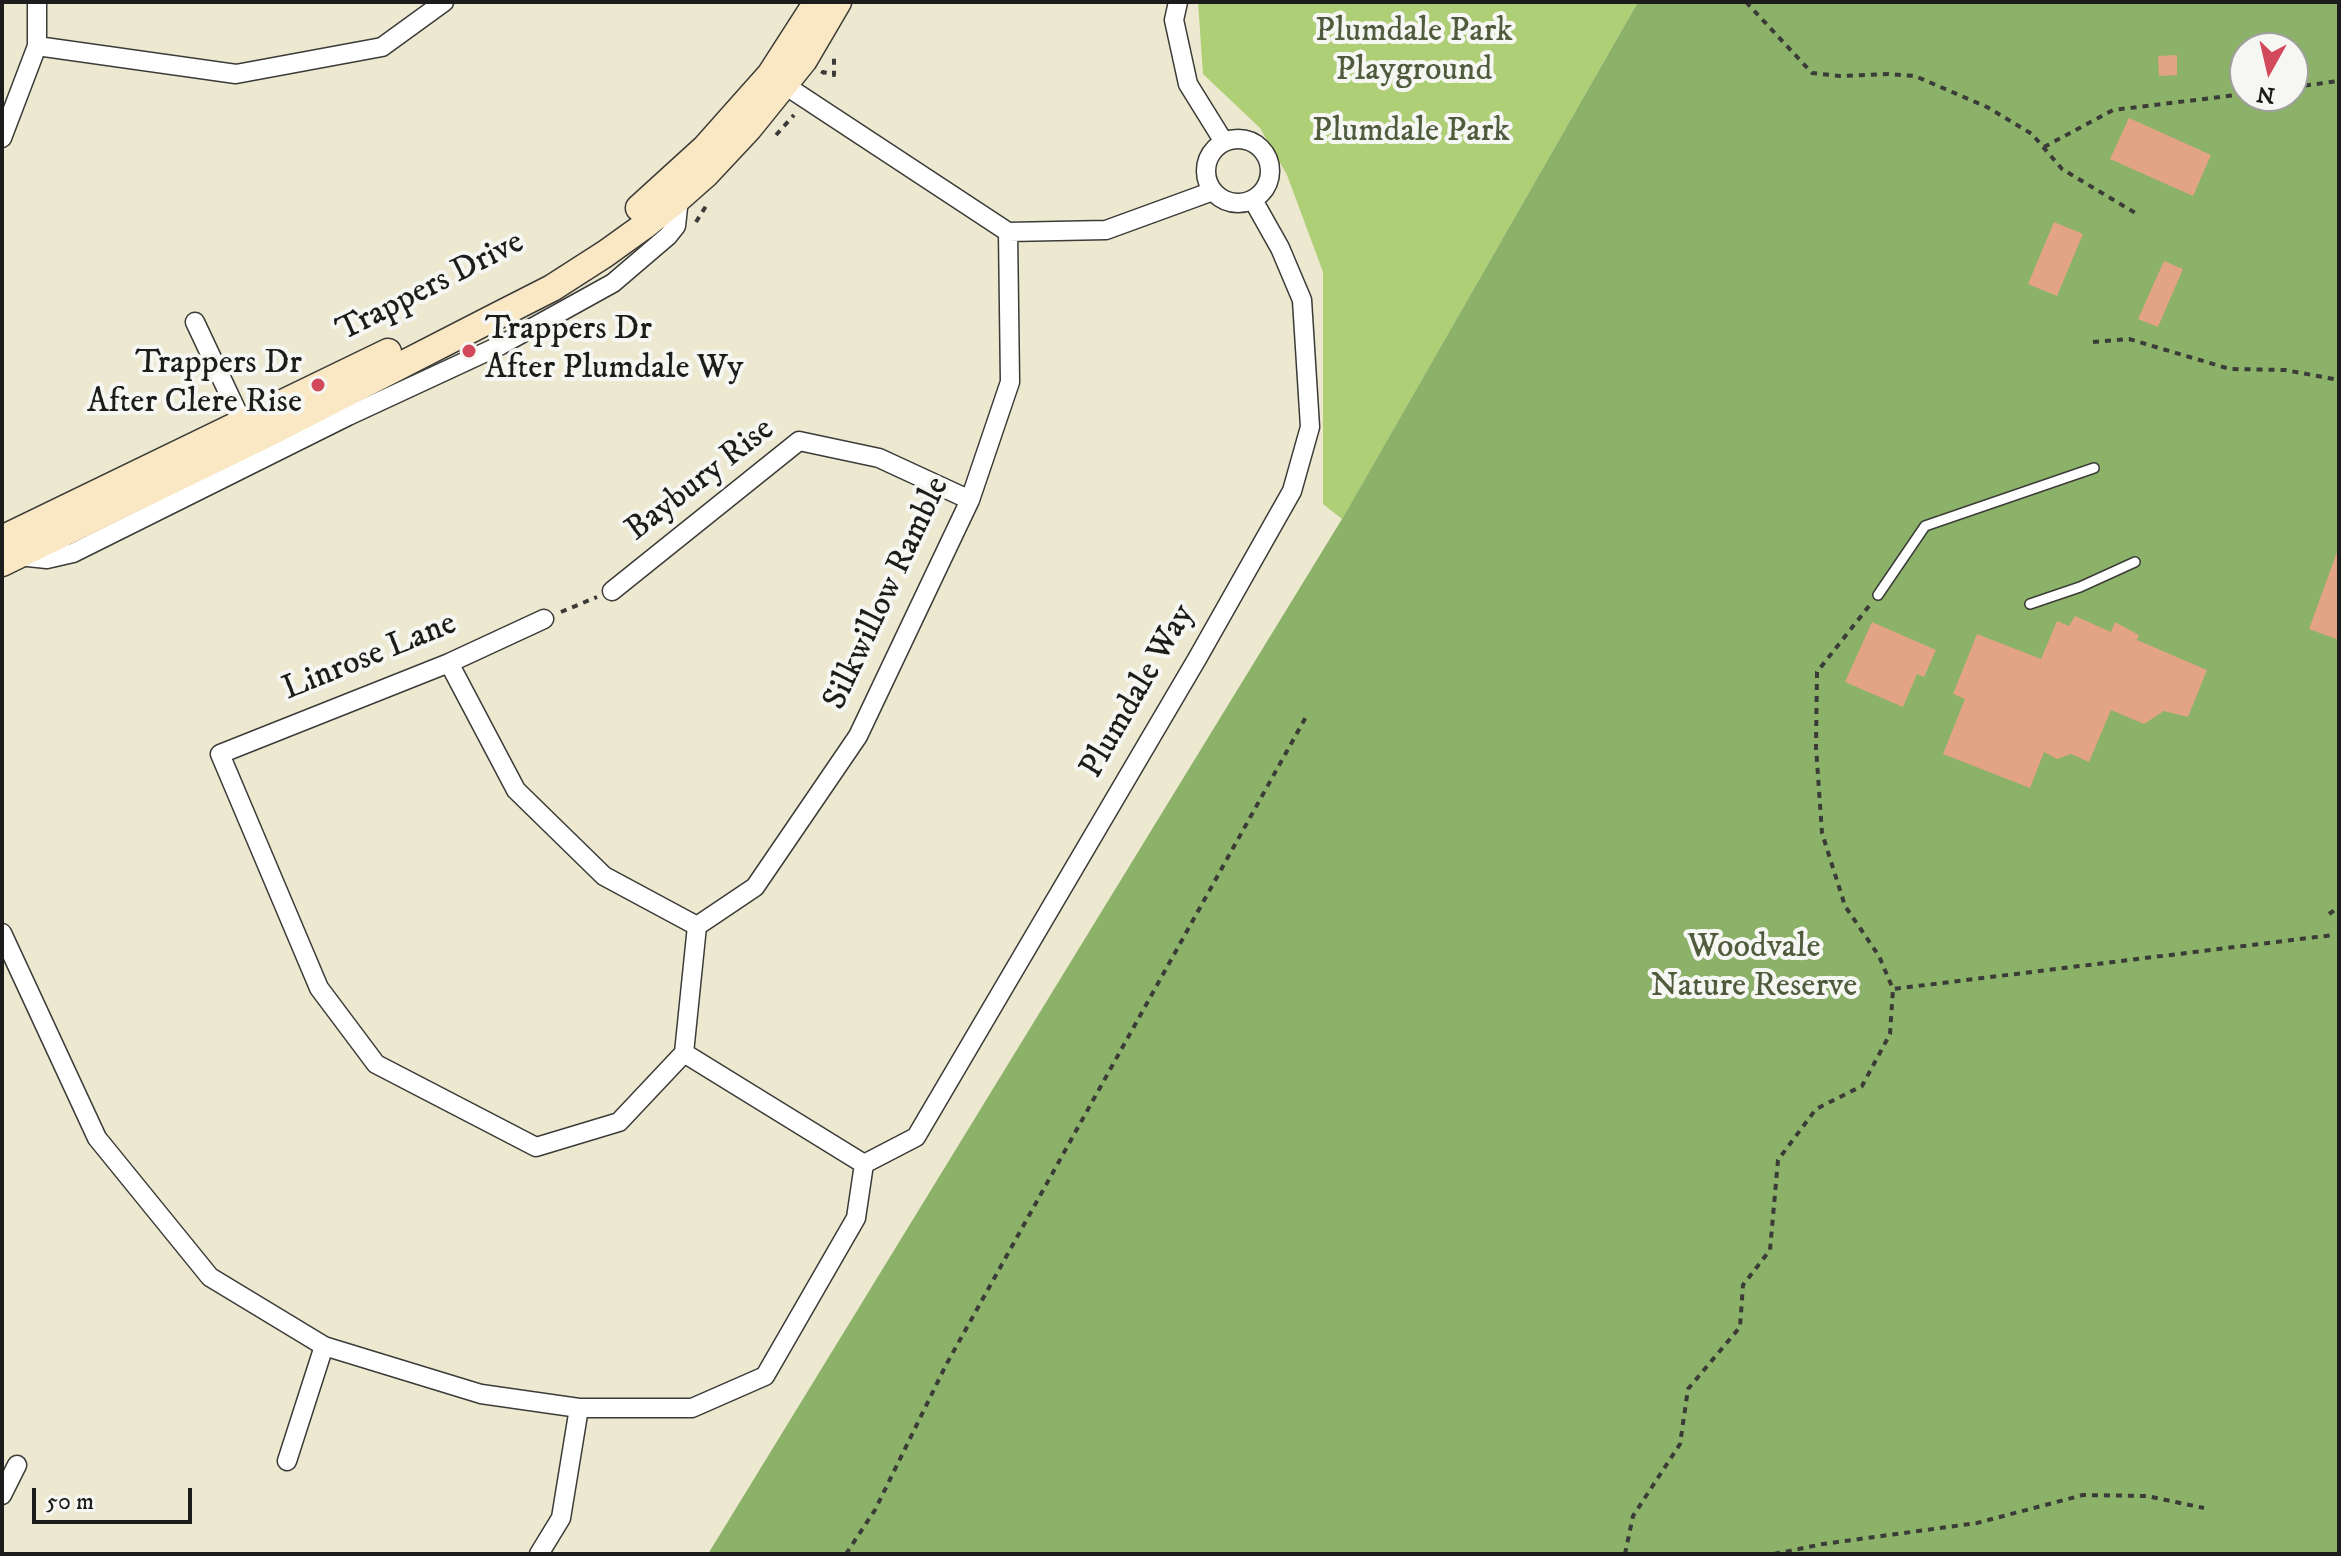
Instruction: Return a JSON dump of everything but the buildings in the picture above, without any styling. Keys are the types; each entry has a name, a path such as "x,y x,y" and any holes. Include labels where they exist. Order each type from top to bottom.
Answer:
{"main road":[{"name":"Trappers Drive","path":"7,552 271,432 552,288 634,233 679,198 731,147 777,80 817,2"},
{"name":"Trappers Drive","path":"7,552 243,424 484,307 571,257 658,193 777,80 804,60 838,2"}],"street":[{"path":"2,138 37,46 37,2"},
{"path":"37,46 236,74 382,47 444,2"},
{"path":"1178,2 1174,20 1188,84 1224,142"},
{"path":"777,80 1008,232 1106,230 1213,191"},
{"path":"1246,140 1264,152 1269,162 1268,184 1253,200 1232,203 1221,199 1213,191 1208,183 1207,164 1216,148 1224,142 1246,140"},
{"name":"Plumdale Way","path":"864,1164 916,1137 1197,659 1292,491 1310,427 1302,300 1280,248 1253,200"},
{"name":"Silkwillow Ramble","path":"697,926 755,887 858,736 970,500 1010,382 1008,232"},
{"path":"195,322 243,424"},
{"name":"Baybury Rise","path":"612,591 799,441 879,458 970,500"},
{"name":"Linrose Lane","path":"544,619 449,663 220,754 319,988 376,1064 536,1147 619,1122 684,1053"},
{"path":"2,933 97,1138 210,1277 324,1346 481,1394 579,1408 692,1408 765,1376 856,1218 864,1164 684,1053 697,926 604,876 516,790 449,663"},
{"path":"287,1461 324,1346"},
{"path":"539,1554 561,1518 579,1408"},
{"path":"2,1495 17,1465"}],"lane":[{"path":"1878,595 1925,526 2094,468"},
{"path":"2030,604 2080,587 2135,562"}],"path":[{"path":"1746,2 1812,73 1915,76 1987,107 2032,134 2062,169 2137,214"},
{"path":"2309,85 2339,81"},
{"path":"2044,147 2113,110 2229,96"},
{"path":"2093,342 2129,339 2230,369 2285,370 2339,380"},
{"path":"544,619 612,591"},
{"path":"1625,1554 1633,1516 1680,1444 1688,1389 1740,1327 1743,1285 1770,1250 1778,1160 1816,1109 1862,1086 1890,1034 1893,989 1879,956 1845,906 1822,833 1816,747 1817,672 1878,595"},
{"path":"846,1554 875,1510 946,1365 1307,715"},
{"path":"2329,914 2339,907"},
{"path":"1893,989 2333,935"},
{"path":"1774,1554 1823,1544 1977,1523 2083,1495 2147,1496 2204,1508"}],"green space":[{"name":"Plumdale Park","path":"1198,2 1638,2 1342,519 1323,504 1323,272 1287,175 1260,128 1203,74"},
{"name":"Woodvale Nature Reserve","path":"1638,2 2339,2 2339,1554 708,1554 1342,519"}],"place":[{"name":"Trappers Dr After Plumdale Wy","path":"469,351"},
{"name":"Trappers Dr After Clere Rise","path":"318,385"}],"park label":[{"name":"Plumdale Park Playground","path":"1414,52"}]}
